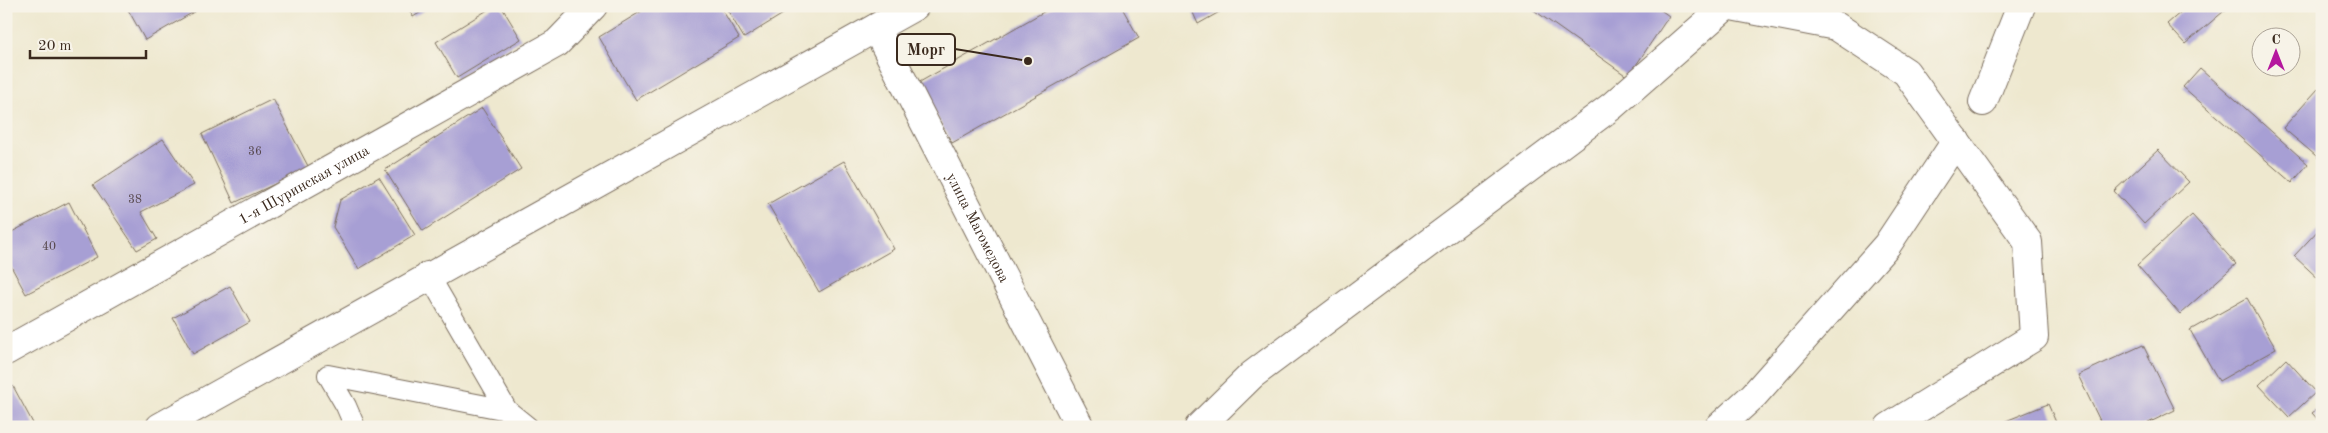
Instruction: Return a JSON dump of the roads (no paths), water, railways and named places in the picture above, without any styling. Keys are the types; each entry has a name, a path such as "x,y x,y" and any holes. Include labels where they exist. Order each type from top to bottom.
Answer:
{"street":[{"name":"1-я Шуринская улица","path":"6,351 557,43 593,6"},
{"path":"160,427 429,274 914,6"},
{"path":"1199,427 1252,376 1612,106 1726,6"},
{"path":"1731,6 1836,26 1906,72 2028,242 2034,337 1889,427"},
{"path":"1983,102 2021,6"},
{"name":"улица Магомедова","path":"876,28 1080,427"},
{"path":"1719,427 1754,395 1887,245 1956,141"}],"lane":[{"path":"429,274 508,410 528,427"},
{"path":"355,427 346,406 328,375 508,410"}],"place":[{"name":"Морг","path":"1028,61"}]}
